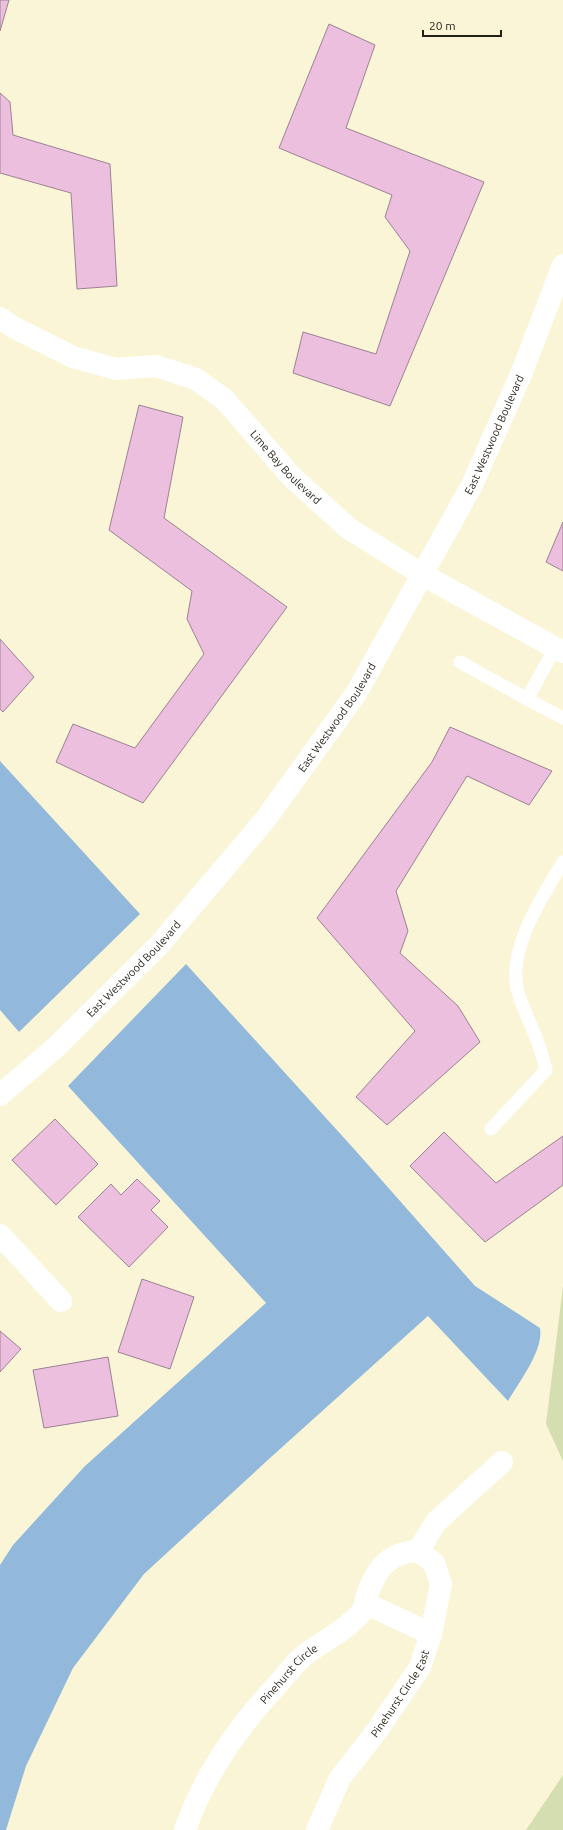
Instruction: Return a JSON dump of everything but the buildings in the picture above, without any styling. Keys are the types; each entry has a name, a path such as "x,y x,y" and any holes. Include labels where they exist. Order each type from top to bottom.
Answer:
{"street":[{"name":"East Westwood Boulevard","path":"0,1095 55,1048 159,945 265,820 357,692 476,478 522,372 563,265"},
{"name":"Lime Bay Boulevard","path":"0,318 13,327 74,356 116,369 156,366 196,379 225,400 292,476 348,528 423,575 559,650"},
{"path":"0,1235 61,1301"},
{"path":"418,1551 436,1522 502,1462"},
{"name":"Pinehurst Circle","path":"185,1830 194,1803 224,1749 263,1700 306,1654 343,1631 362,1613 371,1583 384,1563 405,1552 418,1551"},
{"name":"Pinehurst Circle East","path":"317,1830 340,1778 376,1732 420,1668 431,1634 441,1584 434,1563 418,1551"},
{"path":"365,1603 431,1634"}],"lane":[{"path":"526,699 559,650"},
{"path":"460,662 563,718"},
{"path":"491,1129 546,1070 538,1043 517,991 516,967 521,942 541,899 563,862"}],"green space":[{"path":"563,1286 563,1461 546,1424"},
{"path":"563,1775 563,1830 526,1830"}],"water":[{"path":"0,761 140,914 19,1032 0,1010"},
{"path":"186,964 355,1150 475,1286 540,1328 540,1337 535,1356 530,1366 508,1401 428,1316 270,1458 144,1574 73,1668 26,1766 6,1830 0,1830 0,1565 13,1545 85,1466 266,1303 68,1086"}]}
